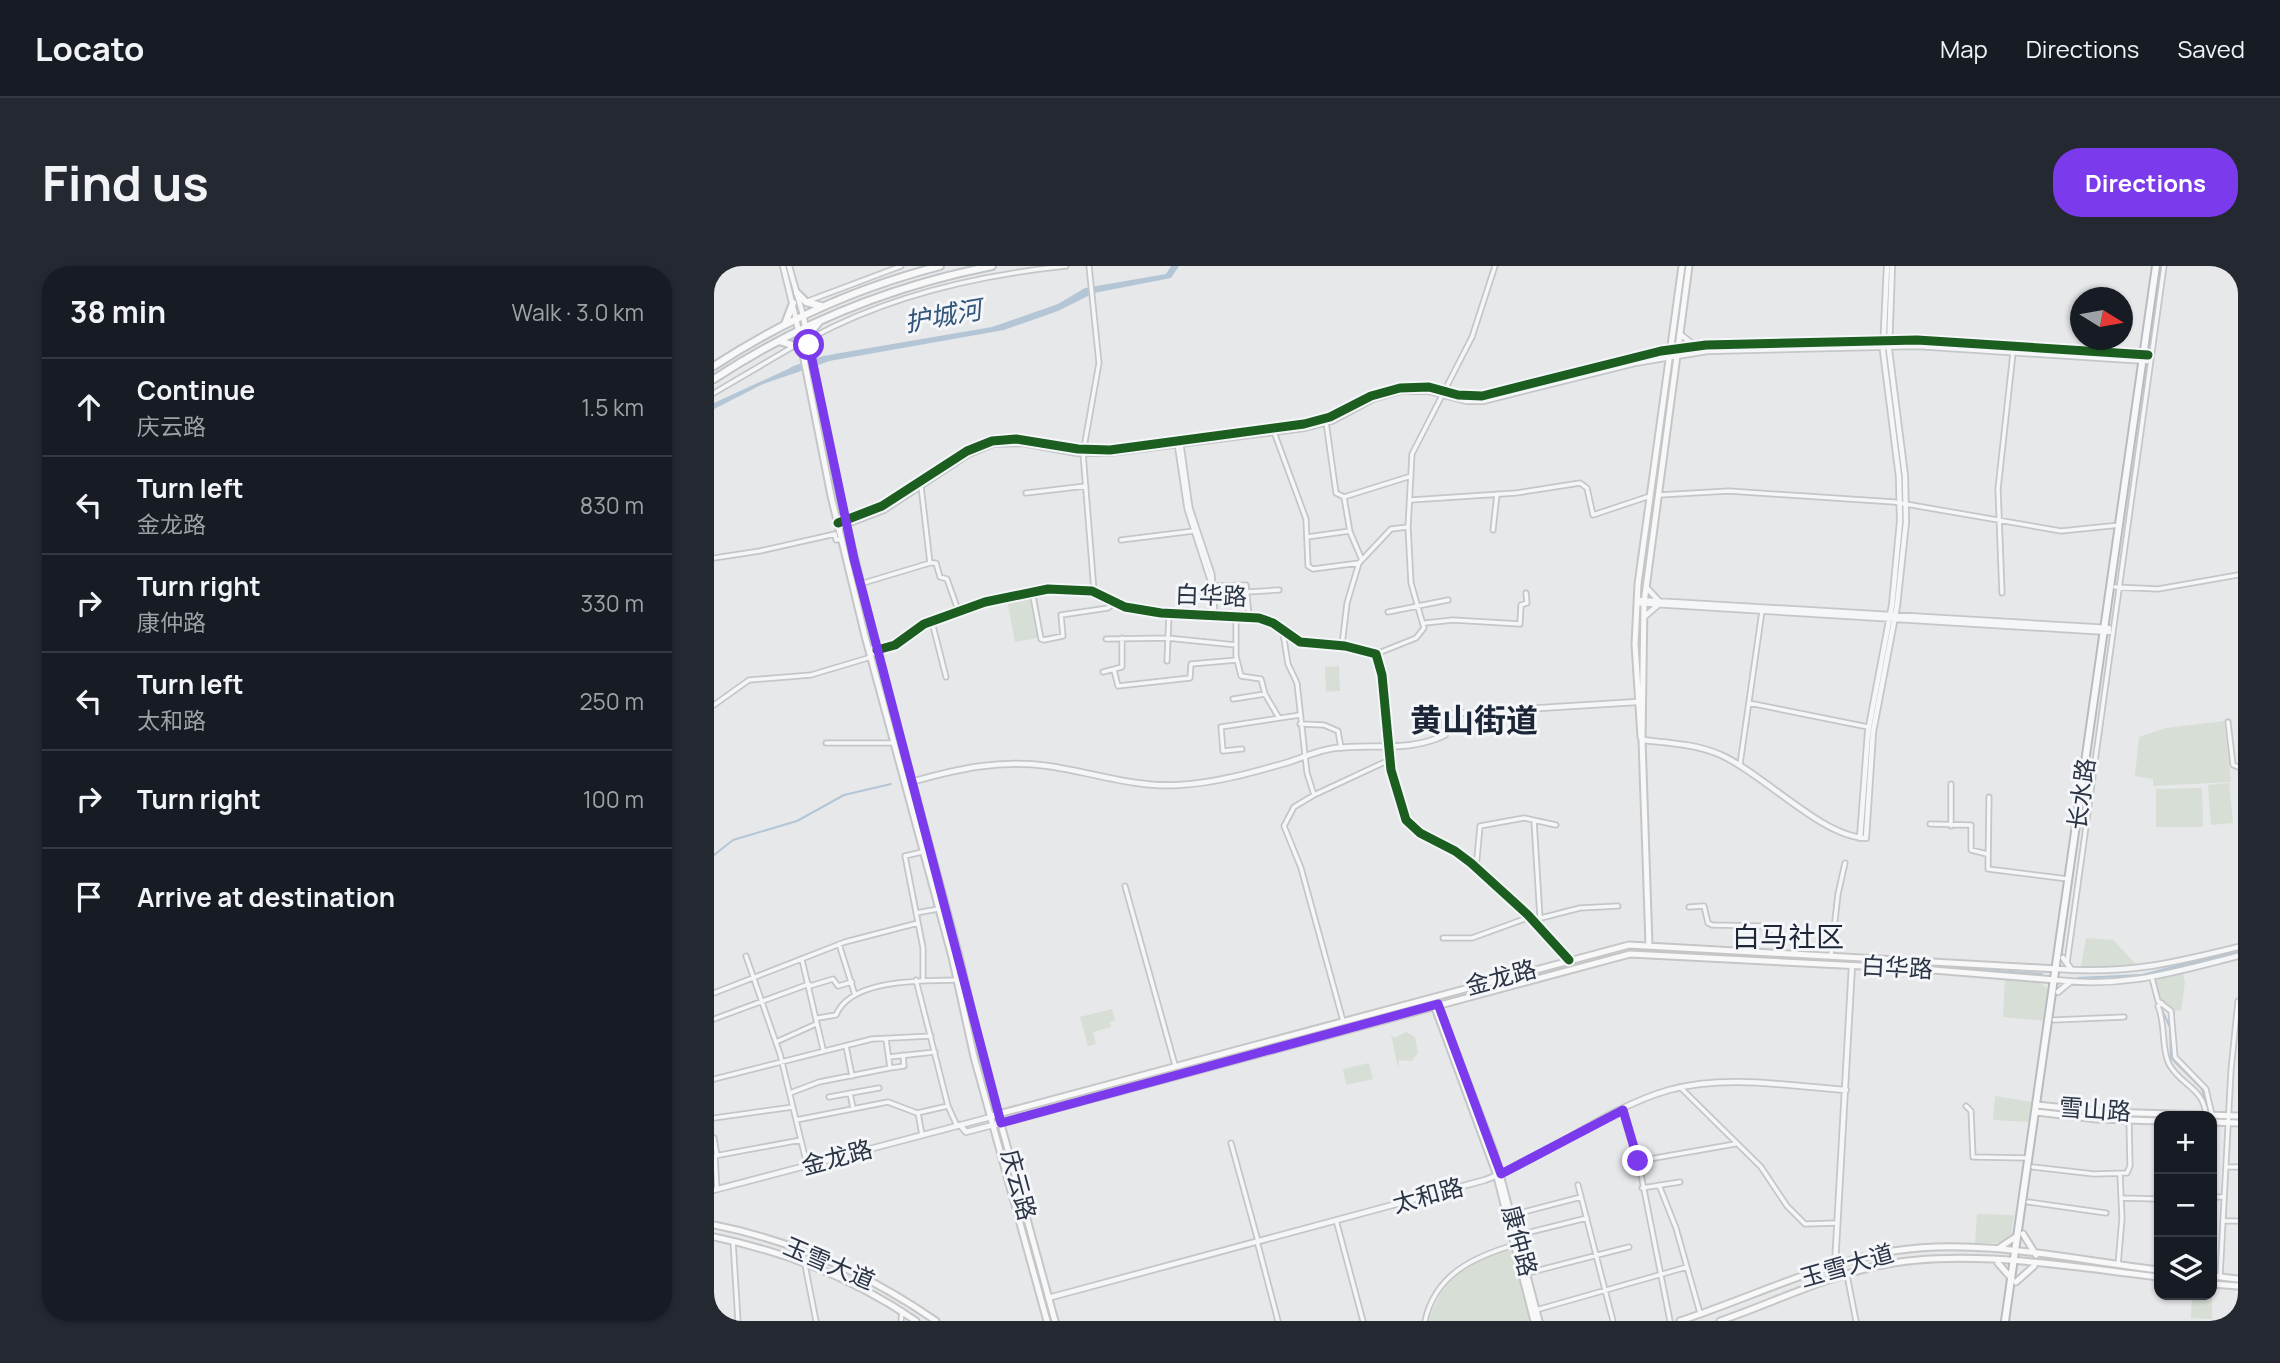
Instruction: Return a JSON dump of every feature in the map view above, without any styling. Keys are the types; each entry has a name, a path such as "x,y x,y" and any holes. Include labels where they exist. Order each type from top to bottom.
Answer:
{"main road":[{"path":"797,293 806,302 819,306 940,266"},
{"path":"714,380 777,341 824,318 910,286 992,266"},
{"path":"1642,740 1637,702 1640,602 1675,366 1672,336 1682,266"},
{"path":"1648,945 1642,740 1643,622 1640,602 1645,585 1668,370 1680,332 1689,266"},
{"name":"长水路","path":"2021,1234 2033,1167 2057,981 2062,965 2107,614 2160,266"},
{"path":"784,325 793,303"},
{"path":"714,366 784,325 829,303"},
{"name":"庆云路","path":"799,317 807,374 838,525 893,743 1047,1321"},
{"path":"777,341 804,344 814,327 824,318"},
{"name":"庆云路","path":"804,344 811,355 860,584 1055,1321"},
{"name":"长水路","path":"2062,965 2070,879 2103,645 2118,588 2145,358"},
{"name":"金龙路","path":"991,1116 1622,946 1648,945 1831,956 2062,965"},
{"name":"白华路","path":"1572,968 1637,953 1852,965 2057,981"},
{"name":"金龙路","path":"994,1125 1572,968"},
{"name":"长水路","path":"2007,1321 2030,1158 2054,1020 2057,981"},
{"name":"康仲路","path":"1436,1004 1512,1215 1528,1273 1536,1321"},
{"name":"雪山路","path":"2039,1109 2154,1115"},
{"name":"雪山路","path":"2039,1109 2154,1121"},
{"name":"雪山路","path":"2229,1119 2238,1116"},
{"name":"雪山路","path":"2217,1118 2238,1123"},
{"name":"康仲路","path":"1499,1175 1536,1321"},
{"name":"玉雪大道","path":"714,1225 762,1237 818,1256 874,1282 936,1321"},
{"path":"1996,1249 2021,1234 2036,1255"},
{"name":"玉雪大道","path":"714,1237 805,1263 855,1285 916,1321"},
{"name":"玉雪大道","path":"1680,1321 1835,1266 1871,1255 1916,1248 1996,1249 2154,1269"},
{"name":"玉雪大道","path":"1726,1320 1847,1275 1917,1260 1995,1261 2154,1277"},
{"path":"1995,1261 2014,1281 2036,1265"},
{"path":"2217,1277 2238,1279"},
{"path":"2217,1284 2238,1286"},
{"path":"1724,1306 1726,1320"}],"street":[{"path":"783,266 799,317"},
{"path":"789,266 797,293 799,317"},
{"path":"806,302 901,266"},
{"path":"714,393 876,309 990,277 1066,266"},
{"path":"1089,266 1099,363 1083,452 1094,592"},
{"path":"1495,266 1477,327 1413,450 1408,527 1411,583 1424,623 1416,638 1376,654 1382,676 1389,760 1401,809 1409,823 1420,833 1455,851 1530,917 1569,960"},
{"path":"1863,838 1873,733 1892,617 1904,504 1885,343 1886,266"},
{"path":"1885,343 1892,266"},
{"path":"2160,266 2118,588 2062,965 2071,970 2103,972 2143,969 2238,947"},
{"path":"1680,332 1685,341 1695,346"},
{"path":"1661,351 1672,336"},
{"path":"838,525 877,513 973,452 993,444 1021,443 1083,452 1273,432 1326,422 1392,393 1421,390 1482,396 1661,351 1685,353 1885,343 2145,358"},
{"path":"1179,443 1313,422 1330,417 1371,396 1400,387 1421,386 1466,401 1483,401 1658,358 1695,346 1989,343 2145,358"},
{"path":"2002,593 1998,519 1999,469 2013,351"},
{"path":"1675,366 1685,353"},
{"path":"1658,358 1668,370"},
{"path":"1326,422 1336,493 1344,496 1411,476"},
{"path":"1273,432 1305,515 1307,561 1310,569 1360,561"},
{"path":"845,523 882,506 967,451 987,442 1022,439 1083,452"},
{"path":"1179,443 1185,500 1208,575 1213,617"},
{"path":"1179,443 1190,508 1213,586 1213,617"},
{"path":"1411,500 1497,494 1582,483 1587,488 1593,515 1654,495 1729,491 1904,504 2061,531 2120,525"},
{"path":"921,486 930,563"},
{"path":"1026,493 1086,486"},
{"path":"1493,530 1497,494"},
{"path":"1344,496 1350,531 1360,561"},
{"path":"1342,645 1347,603 1360,561 1391,529 1408,527"},
{"path":"1121,540 1194,531"},
{"path":"1307,537 1350,531"},
{"path":"714,558 835,534 836,540 842,539"},
{"path":"860,584 936,563 940,577 947,579 959,613"},
{"path":"2118,588 2158,589 2238,575"},
{"path":"1213,586 1246,585 1249,617"},
{"path":"1645,585 1660,603"},
{"name":"白华路","path":"877,650 895,645 919,627 985,602 1032,591 1054,589 1094,592 1115,602 1169,614 1266,620 1291,638 1304,643 1342,645 1376,654"},
{"path":"1247,592 1279,590"},
{"path":"1032,591 1041,639 1044,640 1063,636 1061,615 1108,608 1115,602"},
{"path":"1424,623 1453,620 1520,624 1521,605 1527,603 1526,593"},
{"path":"1388,612 1448,600"},
{"path":"1640,602 2107,630"},
{"path":"1643,622 1649,611 1660,603 1892,617"},
{"path":"1740,765 1762,611"},
{"path":"1167,661 1169,614"},
{"path":"2090,629 2107,614"},
{"path":"1236,617 1237,660 1241,676 1261,679 1265,694 1279,718"},
{"path":"1863,838 1868,727 1892,617"},
{"path":"932,622 946,677"},
{"path":"2090,629 2103,645"},
{"path":"1283,631 1288,664 1297,682 1305,757 1314,794"},
{"path":"1103,672 1122,665 1122,638"},
{"path":"1106,639 1167,638 1236,645"},
{"path":"714,705 749,680 811,675 871,657"},
{"path":"1114,670 1118,686 1190,678 1191,664 1237,660"},
{"path":"1233,699 1265,694"},
{"path":"911,782 975,766 1014,763 1051,766 1144,784 1180,785 1240,774 1341,748 1388,749 1443,736 1445,714 1637,702"},
{"path":"1749,703 1868,727"},
{"path":"1242,749 1223,751 1220,727 1300,715"},
{"path":"2228,722 2233,765 2238,767"},
{"path":"1300,724 1324,725 1338,730 1341,748"},
{"path":"1642,740 1696,747 1740,765 1838,832 1863,838"},
{"path":"826,743 893,743"},
{"path":"1343,1021 1301,868 1284,833 1285,821 1294,807 1314,794 1389,760"},
{"path":"1951,784 1951,826"},
{"path":"1989,797 1988,869 2070,879"},
{"path":"1476,869 1479,827 1524,818 1556,825"},
{"path":"1534,821 1540,918"},
{"path":"1930,824 1971,825 1971,850 1987,854"},
{"path":"922,852 905,856 923,948 923,980"},
{"path":"1831,956 1845,863"},
{"path":"1125,886 1176,1066"},
{"path":"1535,922 1540,918 1580,908 1618,906"},
{"path":"1689,907 1704,906 1708,923 1713,926 1762,926 1780,934 1780,953"},
{"path":"916,913 938,909"},
{"path":"1443,938 1472,938 1530,917"},
{"path":"714,993 839,944 918,923"},
{"path":"839,944 855,996"},
{"path":"746,956 782,1061 807,1166"},
{"path":"2057,981 2110,984 2152,978 2238,956"},
{"path":"802,960 824,1050"},
{"path":"1835,1266 1852,965"},
{"path":"2152,978 2165,1021 2168,1063 2199,1094 2207,1111"},
{"path":"714,1019 809,985 833,979 838,986 852,982"},
{"path":"916,980 948,1106 958,1125"},
{"path":"818,1018 836,1015 843,1003 855,996 893,983 957,980"},
{"path":"2058,992 2070,982"},
{"path":"2220,1277 2238,1001"},
{"path":"2160,1004 2171,1011 2177,1060 2206,1089 2209,1111"},
{"path":"2054,1020 2124,1017"},
{"path":"776,1042 816,1024"},
{"path":"714,1079 872,1039 931,1036"},
{"path":"886,1039 890,1068"},
{"path":"846,1046 852,1076"},
{"path":"889,1057 935,1052"},
{"path":"790,1093 819,1082 904,1066 903,1055"},
{"name":"太和路","path":"1042,1300 1499,1175 1623,1110 1680,1087 1727,1083 1846,1090"},
{"path":"1680,1087 1761,1167 1787,1206 1805,1224 1839,1223"},
{"path":"829,1097 879,1088"},
{"path":"850,1093 853,1109"},
{"path":"796,1120 891,1101 918,1113 948,1106"},
{"path":"1966,1106 1971,1111 1973,1157 2030,1158"},
{"path":"714,1118 793,1107"},
{"path":"1623,1110 1638,1161 1659,1275 1671,1321"},
{"path":"918,1113 922,1135"},
{"name":"金龙路","path":"715,1190 991,1116"},
{"path":"2033,1167 2127,1173 2130,1167 2129,1120"},
{"name":"金龙路","path":"958,1125 966,1132 994,1125"},
{"path":"714,1138 715,1190"},
{"path":"715,1156 801,1140"},
{"path":"1231,1143 1278,1321"},
{"path":"1638,1161 1735,1144"},
{"path":"2226,1167 2238,1167"},
{"path":"2118,1265 2120,1174"},
{"path":"1642,1188 1680,1182"},
{"path":"1578,1185 1613,1321"},
{"path":"1659,1185 1700,1314"},
{"path":"1512,1215 1581,1197"},
{"path":"2217,1197 2225,1197"},
{"path":"2121,1198 2154,1199"},
{"path":"2028,1202 2106,1213"},
{"path":"1518,1236 1587,1218"},
{"path":"1336,1220 1363,1321"},
{"path":"2223,1221 2238,1221"},
{"path":"733,1241 738,1321"},
{"path":"1425,1321 1436,1293 1456,1269 1481,1255 1516,1245"},
{"path":"1528,1273 1595,1253 1629,1247"},
{"path":"805,1263 816,1321"},
{"path":"1536,1310 1687,1267"},
{"path":"1847,1275 1856,1321"},
{"path":"901,1321 902,1311"}],"shaded area":[{"path":"1037,593 1043,637 1015,642 1007,599"},
{"path":"1339,666 1340,691 1326,692 1325,667"},
{"path":"2224,721 2231,782 2153,786 2153,779 2135,776 2139,737 2166,728"},
{"path":"2229,783 2233,823 2211,825 2208,785"},
{"path":"2202,788 2203,827 2156,827 2156,789"},
{"path":"2086,938 2113,940 2136,964 2107,969 2081,967"},
{"path":"2183,973 2185,982 2181,1011 2176,1010 2174,1017 2167,1005 2158,1000 2154,980"},
{"path":"2005,979 2023,979 2045,986 2049,991 2044,1021 2003,1017"},
{"path":"1112,1009 1115,1020 1110,1022 1111,1027 1093,1032 1096,1044 1088,1046 1080,1017"},
{"path":"1406,1032 1415,1037 1418,1053 1412,1061 1399,1060 1398,1068 1391,1034 1394,1038"},
{"path":"1369,1063 1373,1079 1346,1085 1343,1069"},
{"path":"1995,1096 2032,1102 2029,1122 1993,1120"},
{"path":"1977,1214 2014,1215 2011,1235 2000,1243 1975,1243"},
{"path":"1512,1249 1531,1321 1429,1321 1441,1293 1460,1272 1483,1258"},
{"path":"2192,1300 2212,1300 2212,1319 2191,1318"}],"water":[{"path":"1171,266 1179,266 1171,278 1094,293 1058,311 1004,330 818,363 817,358 834,354 992,327 1058,304 1085,288 1166,274"},
{"path":"799,364 801,371 763,384 714,409 714,403"},
{"path":"2238,949 2238,953 2142,976 2077,979 2142,974"},
{"path":"1868,961 2043,973 2043,975"}],"waterway":[{"name":"护城河","path":"793,370 825,359"},
{"path":"714,855 733,840 797,821 844,795 891,784"},
{"path":"1819,959 1839,960"},
{"path":"2160,1006 2170,1027 2171,1058 2202,1089 2208,1110"}],"cycle path":[{"path":"838,523 882,506 967,451 992,441 1016,439 1078,449 1110,450 1304,424 1330,417 1371,396 1400,388 1429,387 1458,395 1482,396 1661,351 1706,345 1917,340 2148,355"},
{"path":"877,650 895,645 924,624 985,602 1048,589 1092,591 1125,607 1161,613 1259,618 1273,623 1300,642 1345,646 1376,654 1382,675 1391,770 1406,820 1420,833 1455,851 1471,863 1528,915 1569,960"}],"district":[{"name":"黄山街道","path":"1474,721"},
{"name":"白马社区","path":"1788,937"}],"route":[{"path":"809,345 854,559 1001,1123 1438,1004 1501,1174 1623,1110 1638,1161"}]}
